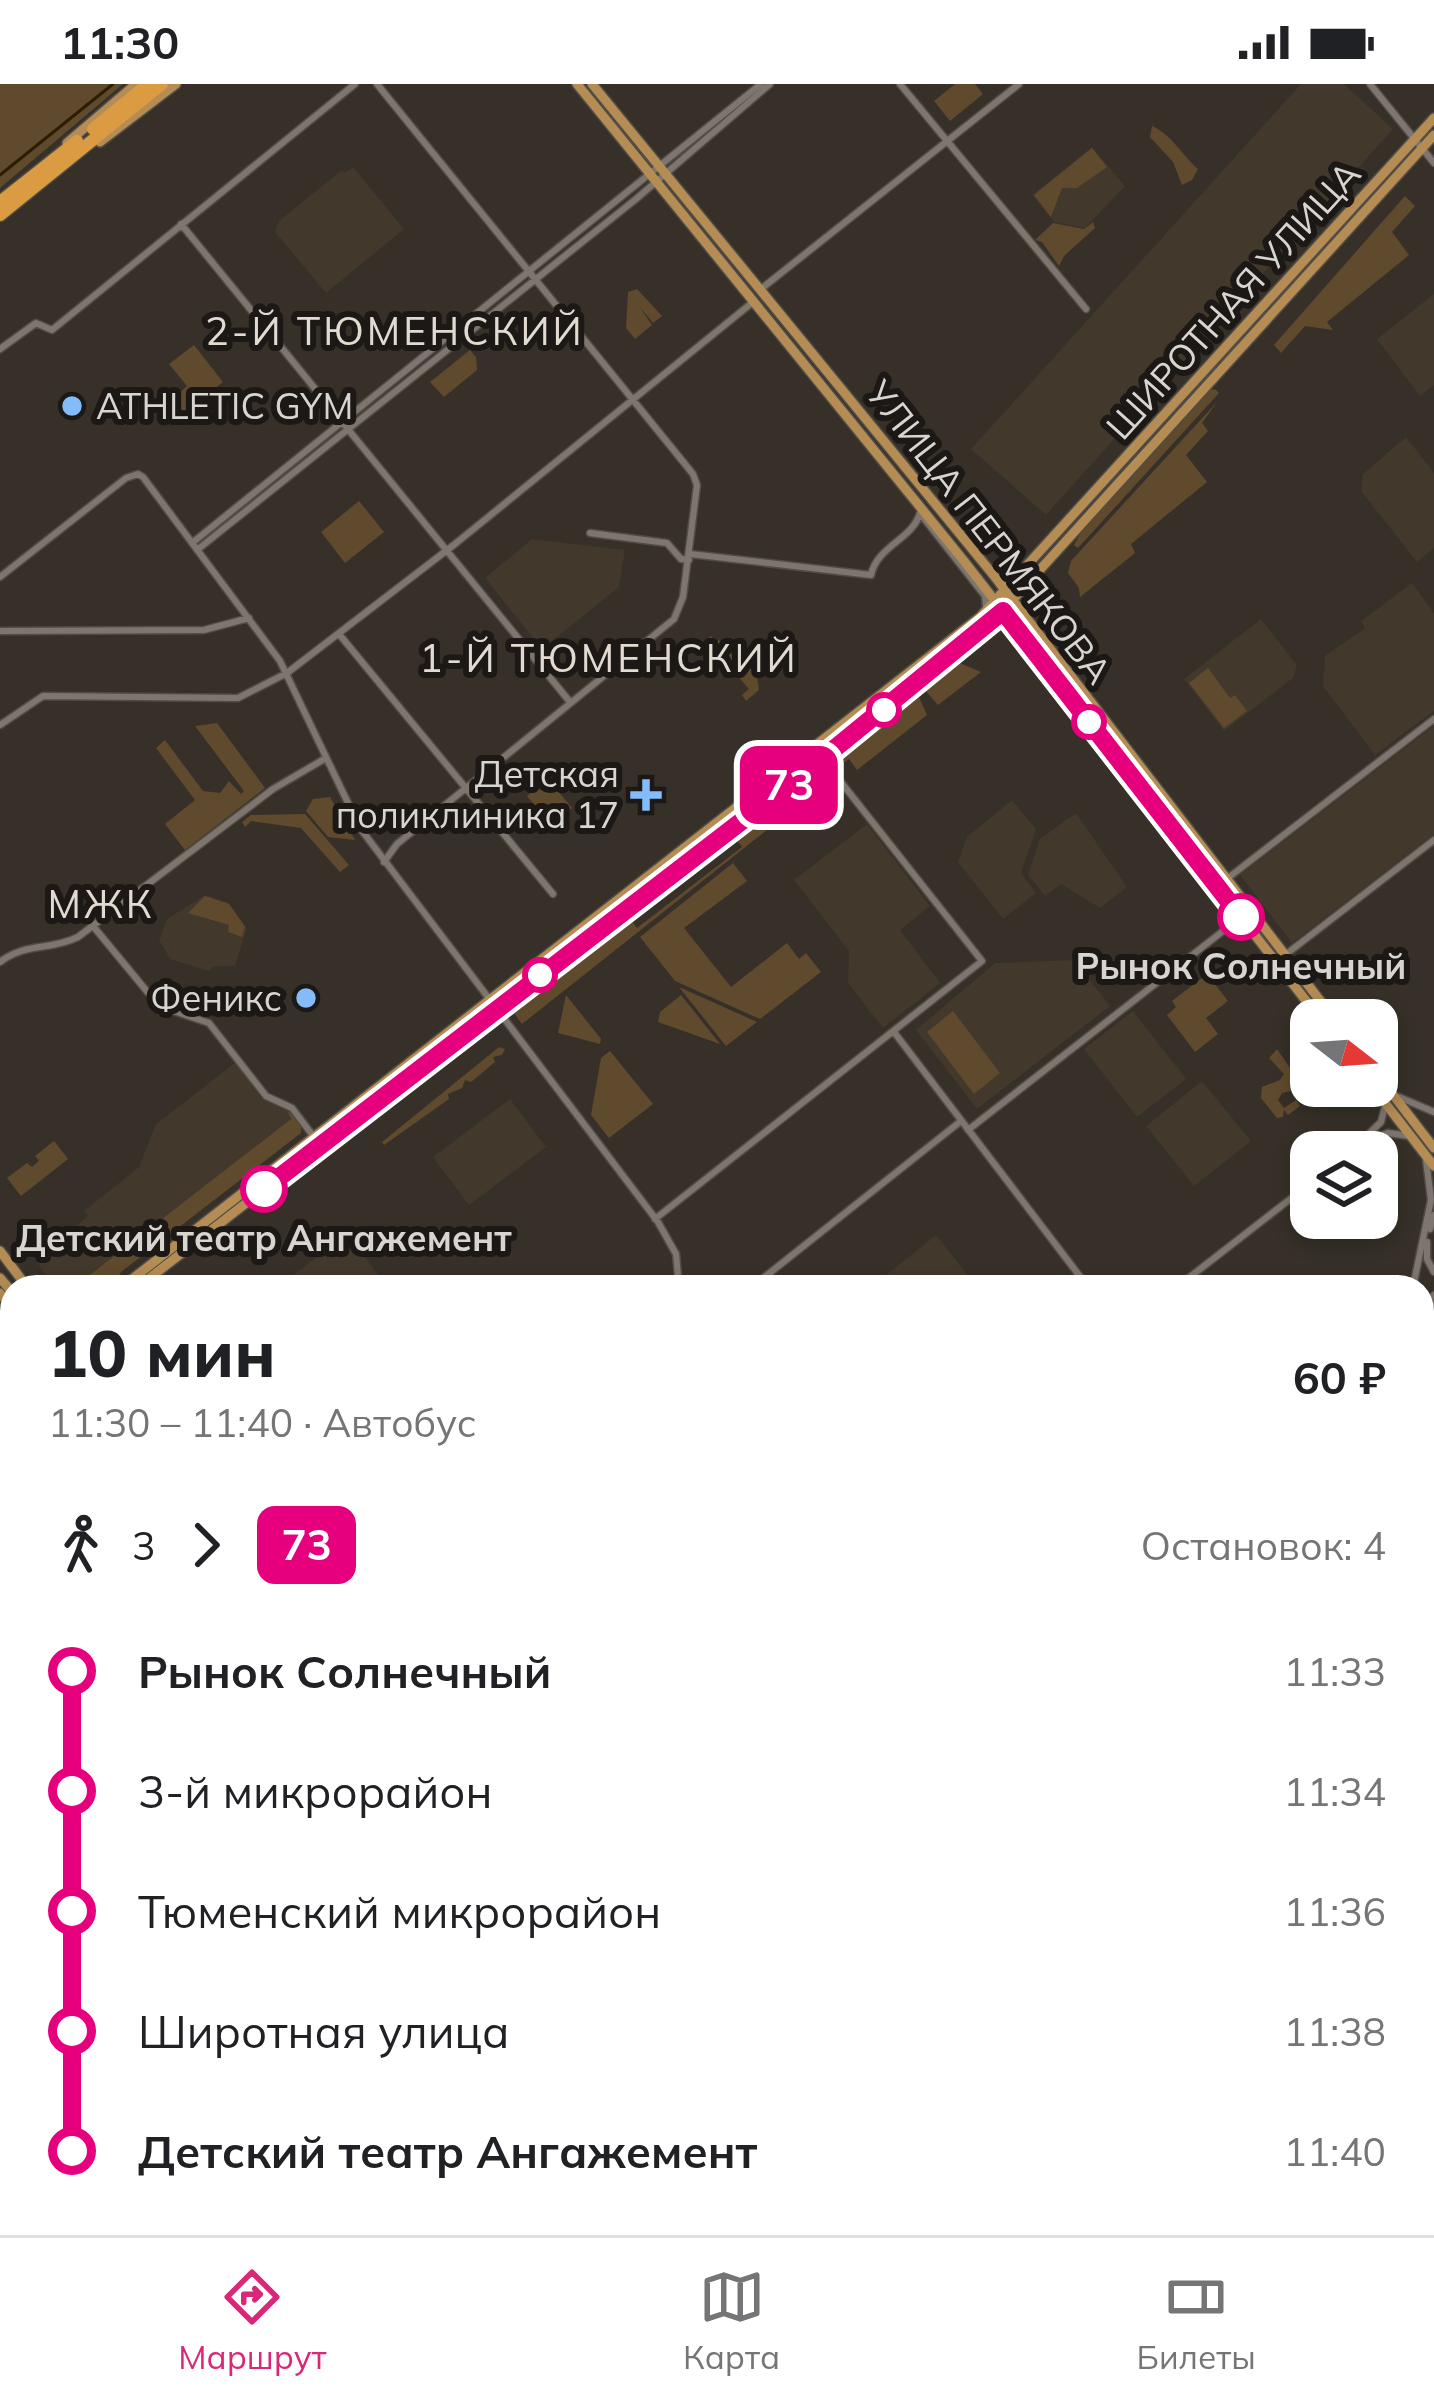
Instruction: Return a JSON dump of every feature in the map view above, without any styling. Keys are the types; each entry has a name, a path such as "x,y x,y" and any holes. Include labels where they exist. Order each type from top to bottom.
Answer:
{"highway":[{"path":"1,208 148,84"},
{"path":"1,208 162,84"}],"main road":[{"path":"1,208 136,84"},
{"path":"1,208 176,84"},
{"name":"УЛИЦА ПЕРМЯКОВА","path":"577,84 761,289 841,387 1005,590 1319,999"},
{"name":"УЛИЦА ПЕРМЯКОВА","path":"592,84 752,302 1003,611 1305,999"},
{"name":"ШИРОТНАЯ УЛИЦА","path":"138,1275 823,758 1003,611 1418,144 1434,118"},
{"name":"ШИРОТНАЯ УЛИЦА","path":"1418,144 1434,135"},
{"path":"830,397 838,397 841,387"},
{"path":"840,409 843,398 852,401"},
{"name":"ШИРОТНАЯ УЛИЦА","path":"494,1004 983,613 1156,434"},
{"path":"1393,1107 1414,1140 1428,1150"},
{"path":"1395,1107 1428,1150 1434,1166"},
{"name":"ШИРОТНАЯ УЛИЦА","path":"153,1275 317,1141"}],"street":[{"path":"0,350 36,322 52,330 355,84"},
{"path":"376,84 695,477 689,557 682,602 674,619 386,853 384,862"},
{"path":"195,546 535,280 760,84"},
{"path":"347,427 528,272 770,84"},
{"path":"900,84 1086,309"},
{"path":"761,289 1019,84"},
{"path":"1370,84 1434,163"},
{"path":"182,224 570,702"},
{"path":"0,725 44,696 238,698 287,673 447,550 752,302"},
{"path":"0,578 138,474 287,673 360,829 656,1219 676,1254 678,1275"},
{"path":"590,533 667,543 681,559 871,575 874,563 917,524 918,507"},
{"name":"УЛИЦА ПЕРМЯКОВА","path":"918,507 985,596 983,613"},
{"path":"917,524 929,526"},
{"path":"0,632 205,630 249,617"},
{"path":"339,634 553,894"},
{"path":"1227,879 1434,719"},
{"path":"656,1219 982,962 813,747"},
{"path":"0,962 16,950 69,942 273,790 326,758"},
{"path":"1286,956 1434,841"},
{"path":"968,1130 1241,917"},
{"path":"93,926 159,1006 208,1023 266,1096 292,1108 317,1141"},
{"path":"894,1033 1079,1275"},
{"path":"1398,1098 1434,1112"},
{"path":"767,1275 961,1121"},
{"path":"1398,1134 1414,1140"},
{"path":"1416,1275 1431,1200 1428,1150"},
{"path":"1192,1275 1290,1199"},
{"path":"1417,1275 1434,1215"},
{"path":"1426,1245 1434,1272"}],"shaded area":[{"path":"0,84 123,84 0,188"},
{"path":"955,84 975,84 983,94 950,121 934,101"},
{"path":"1301,84 1344,84 1393,129 1046,515 971,449"},
{"path":"1152,126 1198,169 1192,180 1182,185 1173,162 1150,137"},
{"path":"1092,147 1125,186 1085,228 1054,222 1032,195"},
{"path":"1092,148 1107,167 1077,188 1062,188 1051,217 1034,195"},
{"path":"353,167 404,229 326,293 275,232 279,221 342,170 345,173"},
{"path":"1405,196 1415,206 1392,232 1409,255 1327,322 1333,330 1305,326 1281,353 1274,345"},
{"path":"1093,222 1095,228 1059,266 1042,242 1035,240 1053,223 1084,229"},
{"path":"637,289 662,316 653,323 639,306 652,325 635,339 626,328 628,292"},
{"path":"1434,294 1434,385 1420,396 1377,339"},
{"path":"194,345 223,382 184,412 173,399 187,386 169,364"},
{"path":"470,350 477,370 444,397 430,382"},
{"path":"1209,390 1219,393 1078,548 1074,545 1083,529"},
{"path":"1217,402 1202,423 1208,431 1186,455 1207,482 1131,544 1135,553 1080,597 1068,573 1071,561"},
{"path":"1406,437 1434,473 1434,548 1417,562 1361,491 1363,474"},
{"path":"359,501 384,532 345,563 321,532"},
{"path":"532,539 625,550 619,587 542,649 485,578"},
{"path":"1412,583 1434,613 1434,711 1375,755 1323,686 1325,656 1365,628 1361,621"},
{"path":"1261,619 1297,665 1293,678 1224,731 1184,679"},
{"path":"711,636 732,655 737,651 757,677 759,690 746,701 742,695 749,689 721,657 715,661 701,644"},
{"path":"955,661 981,672 938,705 925,683"},
{"path":"1208,668 1230,698 1235,695 1247,711 1224,728 1189,683"},
{"path":"917,693 927,715 857,770 849,759 843,763 839,758 891,717 894,706"},
{"path":"217,723 265,788 185,850 165,824 195,800 156,748 165,740 203,791 220,793 229,781 241,794 244,791 195,726"},
{"path":"1434,726 1434,834 1292,943 1240,875"},
{"path":"824,772 830,780 522,1024 514,1013 523,1007 520,998 541,988 627,915 637,928 742,847 732,834 814,773"},
{"path":"548,779 572,808 551,825 527,796"},
{"path":"330,797 355,840 328,837 306,811 313,799"},
{"path":"1012,800 1036,829 1021,873 1036,893 1003,919 958,862 967,837"},
{"path":"1076,813 1127,887 1100,908 1061,884 1045,896 1028,875 1040,839"},
{"path":"305,814 349,865 340,872 301,828 251,821 245,827 242,822 251,815"},
{"path":"867,824 930,906 900,930 940,983 883,1028 848,983 849,951 794,880"},
{"path":"733,863 747,881 684,928 731,987 787,943 799,959 806,953 821,972 760,1019 675,981 640,937"},
{"path":"205,895 229,903 247,928 235,966 214,966 209,971 170,959 159,940 167,919"},
{"path":"205,896 229,904 245,927 242,937 228,932 229,925 188,913"},
{"path":"1074,960 1110,1006 977,1109 916,1030 995,963"},
{"path":"1207,974 1228,1001 1206,1018 1218,1034 1195,1052 1167,1015 1176,1007 1172,1001"},
{"path":"679,987 757,1022 726,1046"},
{"path":"566,995 601,1039 600,1044 558,1033"},
{"path":"681,995 720,1044 658,1022 660,1012"},
{"path":"953,1011 1000,1073 974,1094 927,1032"},
{"path":"1133,1011 1186,1079 1137,1117 1084,1049"},
{"path":"499,1047 505,1049 493,1057 495,1062 384,1145 382,1142"},
{"path":"1277,1049 1290,1068 1290,1091 1278,1100 1284,1108 1299,1107 1288,1115 1284,1110 1283,1117 1277,1118 1261,1098 1262,1087 1284,1074 1269,1058"},
{"path":"610,1051 653,1104 609,1138 591,1115 601,1058"},
{"path":"235,1063 261,1098 287,1110 292,1118 90,1275 46,1275 35,1259 139,1167 156,1124"},
{"path":"1202,1081 1251,1141 1194,1186 1146,1126"},
{"path":"510,1099 546,1147 469,1205 433,1157"},
{"path":"287,1110 301,1124 301,1133 119,1275 90,1275 291,1119"},
{"path":"54,1141 68,1159 21,1196 7,1178 27,1163 32,1167 39,1161 35,1156"},
{"path":"347,1234 379,1275 293,1275"},
{"path":"936,1235 968,1275 886,1275"}],"waterway":[{"path":"0,175 113,84"}],"bus line":[{"name":"73","path":"264,1189 812,767 1003,611 1241,917"}],"place":[{"name":"ATHLETIC GYM","path":"72,406"},
{"name":"Детская поликлиника 17","path":"646,795"},
{"name":"Рынок Cолнечный","path":"1241,917"},
{"name":"Феникс","path":"306,998"},
{"name":"Детский театр Ангажемент","path":"264,1189"}],"district":[{"name":"2-Й ТЮМЕНСКИЙ","path":"395,331"},
{"name":"1-Й ТЮМЕНСКИЙ","path":"609,658"},
{"name":"МЖК","path":"101,904"}]}
